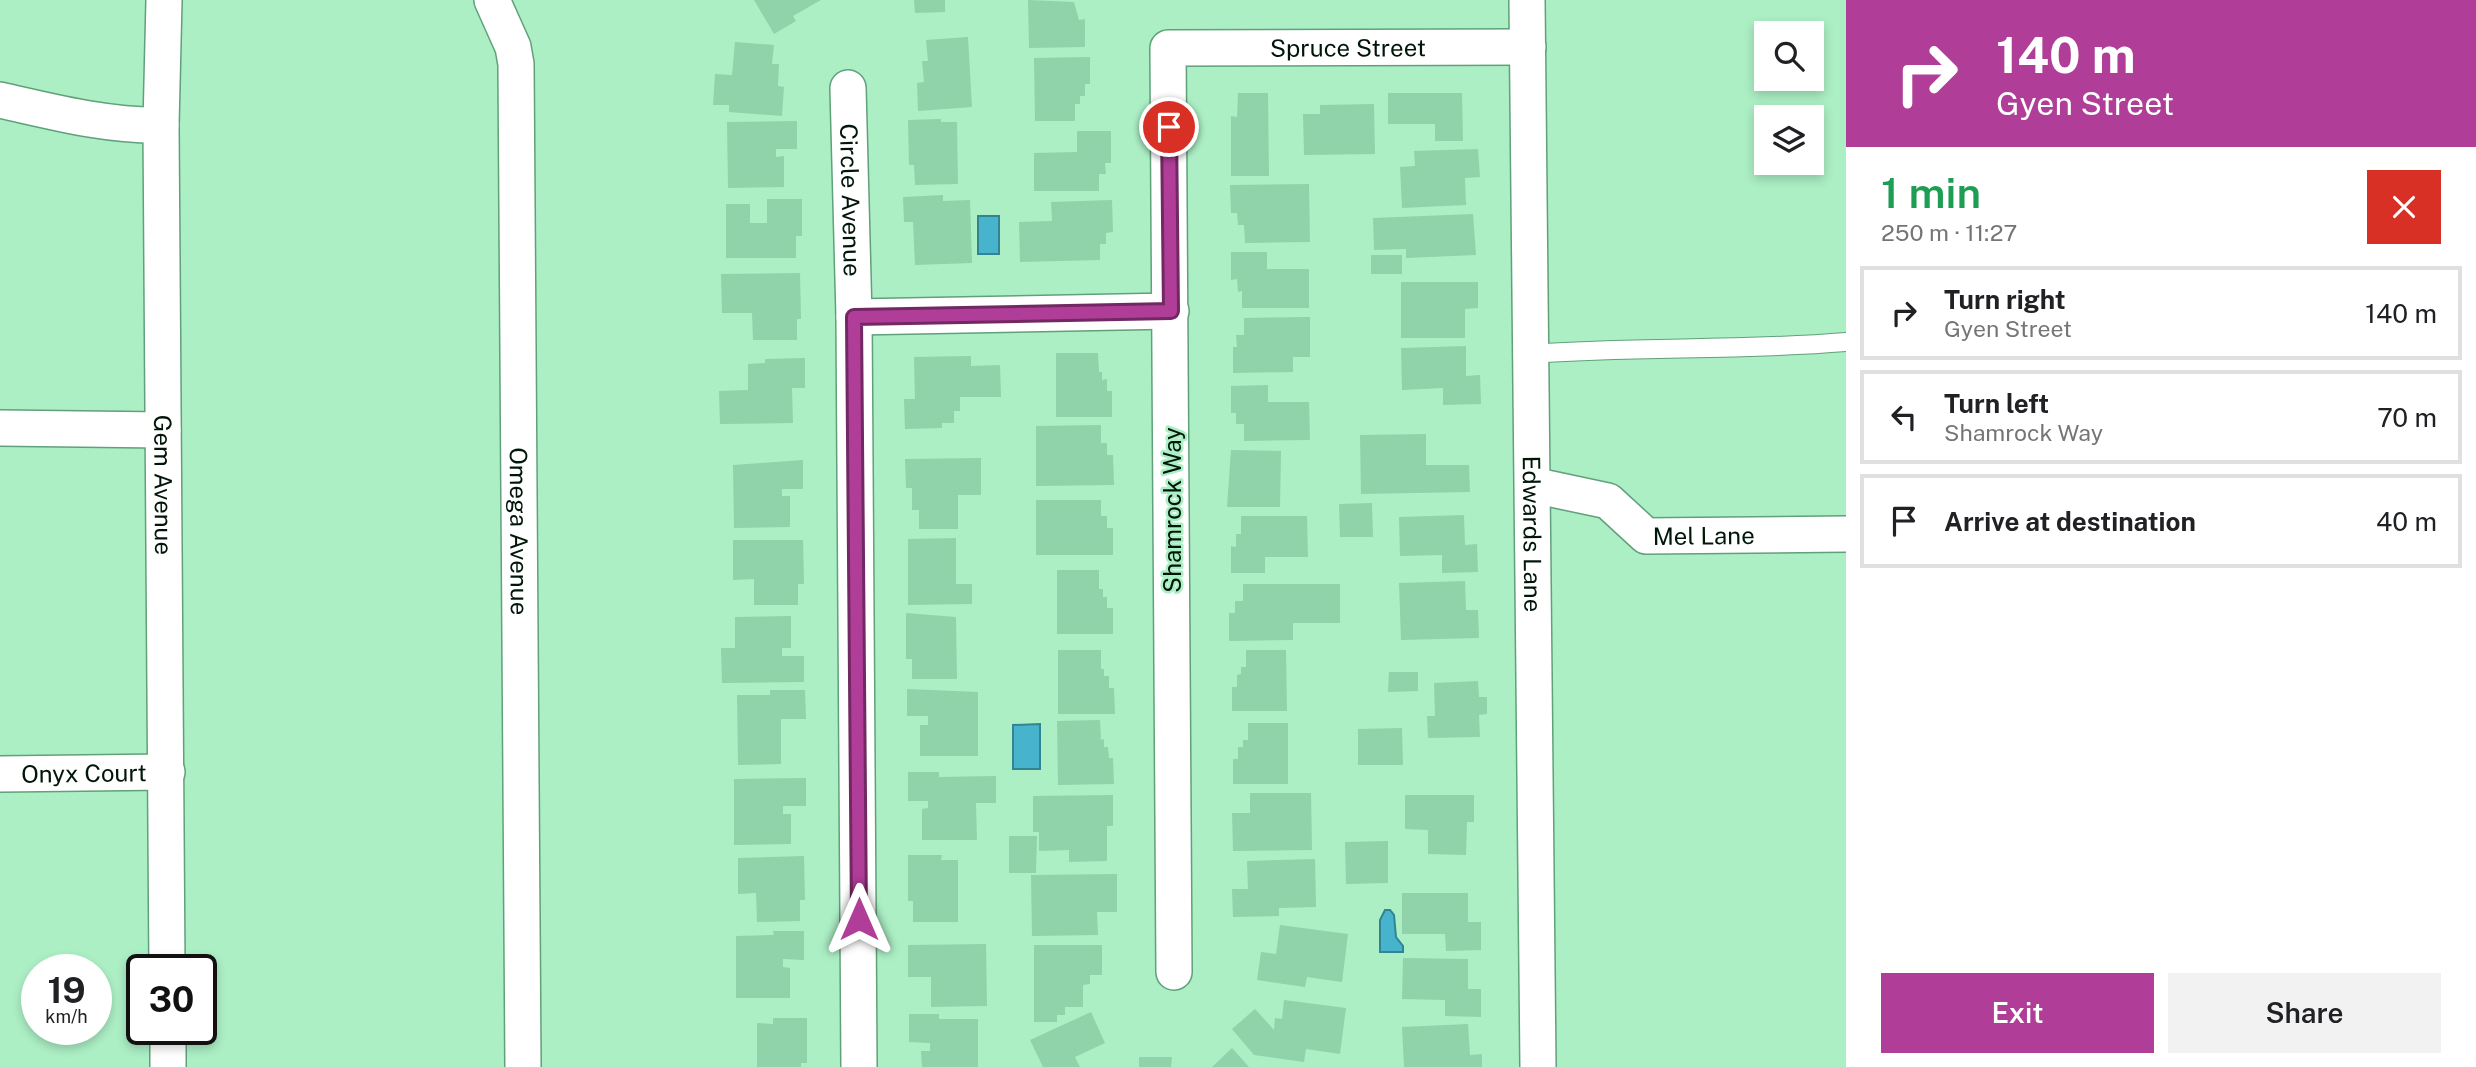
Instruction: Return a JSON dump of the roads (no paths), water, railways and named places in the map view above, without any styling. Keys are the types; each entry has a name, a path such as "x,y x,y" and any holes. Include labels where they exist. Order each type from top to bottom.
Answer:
{"street":[{"name":"Gem Avenue","path":"164,0 161,125 167,954"},
{"name":"Omega Avenue","path":"492,0 510,39 516,64 523,1067"},
{"name":"Edwards Lane","path":"1527,0 1538,1067"},
{"name":"Spruce Street","path":"1168,48 1528,47"},
{"name":"Shamrock Way","path":"1168,48 1174,972"},
{"name":"Circle Avenue","path":"848,88 854,317 859,1067"},
{"path":"0,100 126,126 161,125"},
{"path":"854,317 1171,311"},
{"path":"0,428 163,430"},
{"name":"Mel Lane","path":"1533,485 1608,501 1646,536 1846,534"},
{"name":"Onyx Court","path":"0,774 167,772"},
{"path":"167,1045 168,1067"}],"lane":[{"path":"1531,354 1614,348 1775,348 1846,342"}],"water":[{"path":"978,216 999,216 999,254 978,254"},
{"path":"1040,724 1040,769 1013,769 1013,725"},
{"path":"1385,910 1390,910 1394,915 1396,937 1403,946 1403,952 1380,952 1380,920"}]}
